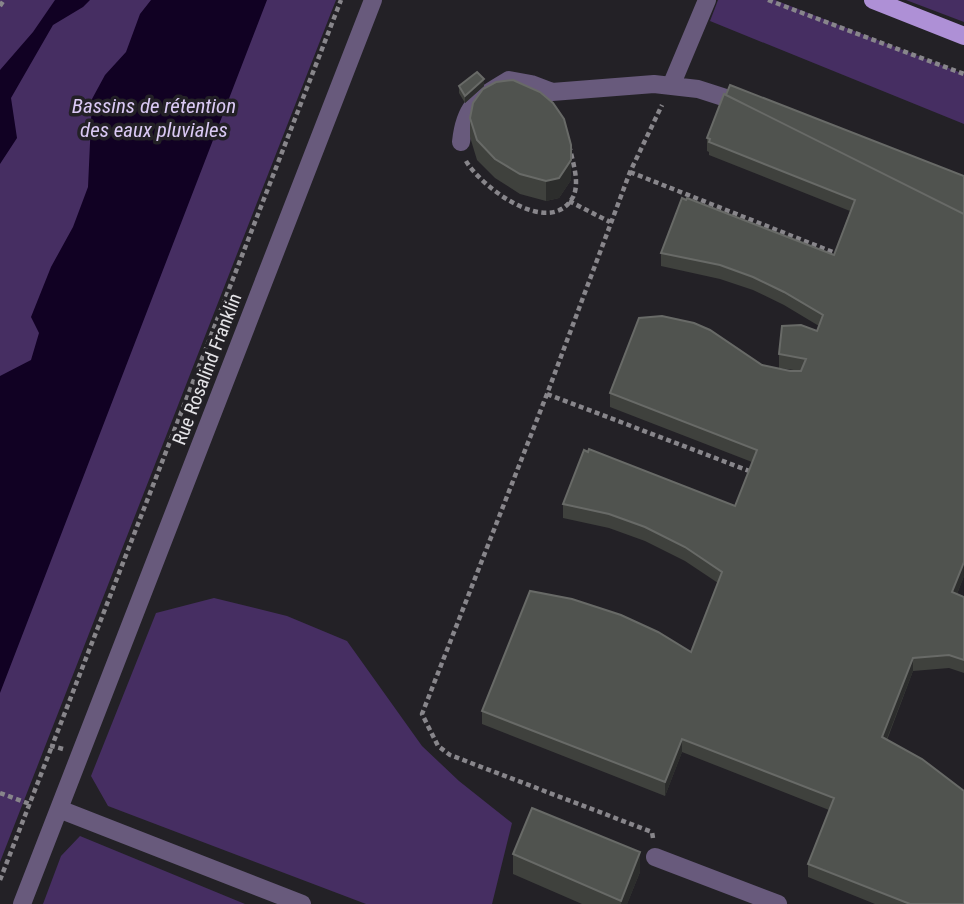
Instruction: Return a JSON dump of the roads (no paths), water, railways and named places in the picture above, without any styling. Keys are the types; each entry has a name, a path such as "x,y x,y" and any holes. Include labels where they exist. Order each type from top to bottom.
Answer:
{"main road":[{"path":"873,0 964,36"}],"street":[{"name":"Rue Rosalind Franklin","path":"22,904 373,0"},
{"path":"671,86 707,0"},
{"path":"461,142 463,121 471,106 509,80 552,92 654,84 698,89 726,98"},
{"path":"59,809 302,904"},
{"path":"655,857 778,904"}],"water":[{"path":"55,0 90,0 53,25 11,98 17,138 0,164 0,70 33,32"},
{"name":"Bassins de rétention des eaux pluviales","path":"151,0 267,0 0,693 0,376 31,360 39,333 31,317 51,267 73,227 88,187 92,99 105,75 126,52 140,14"}]}
